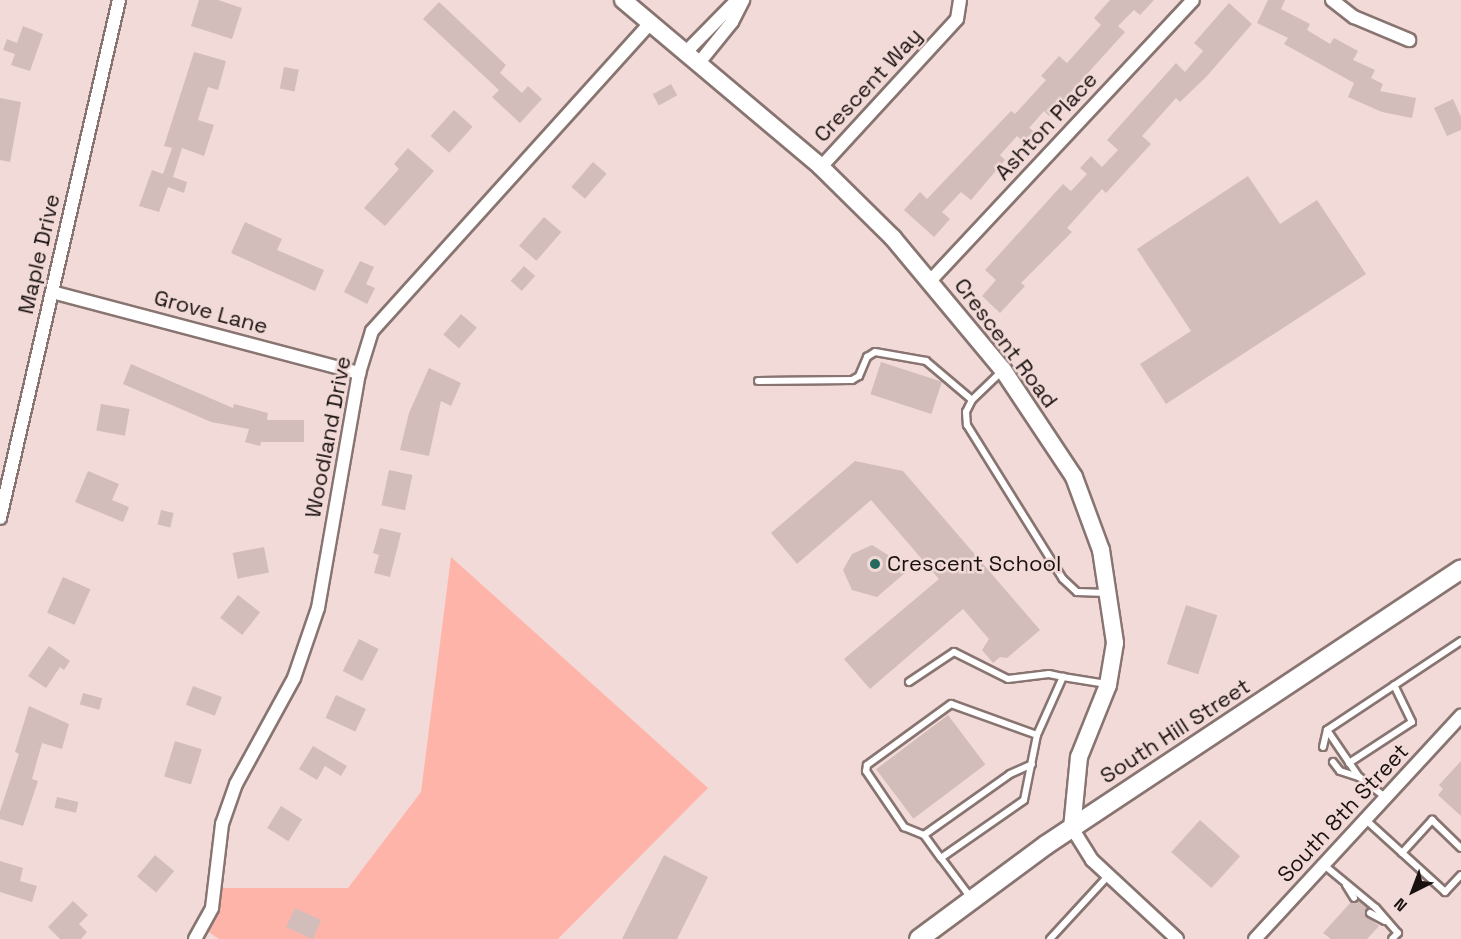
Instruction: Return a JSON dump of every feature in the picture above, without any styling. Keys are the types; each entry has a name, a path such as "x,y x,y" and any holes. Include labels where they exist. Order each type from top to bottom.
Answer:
{"main road":[{"name":"South Hill Street","path":"919,939 971,898 1072,828 1461,569"}],"street":[{"name":"Maple Drive","path":"0,518 118,0"},
{"name":"Crescent Road","path":"623,0 821,167 931,280 1003,370 1074,477 1101,550 1110,593 1114,642 1108,685 1079,757 1072,828"},
{"path":"685,53 737,0"},
{"path":"698,64 732,22 743,0"},
{"name":"Crescent Way","path":"821,167 957,19 960,0"},
{"name":"Ashton Place","path":"931,280 1193,0"},
{"path":"1332,0 1354,17 1409,40"},
{"name":"Woodland Drive","path":"195,939 212,908 222,824 236,784 294,678 318,608 359,373 372,331 649,24"},
{"name":"Grove Lane","path":"52,292 359,373"},
{"name":"South 8th Street","path":"1257,938 1461,716"},
{"path":"1072,828 1092,860 1177,939"}],"lane":[{"path":"758,381 852,380 859,376 867,357 875,352 926,362 972,400"},
{"path":"1003,370 972,400 966,412 967,425 1063,579 1077,592 1110,593"},
{"path":"1323,747 1327,730 1461,640"},
{"path":"909,682 954,652 1008,679 1049,674 1108,685"},
{"path":"941,858 1024,800 1037,735 1063,677"},
{"path":"1349,763 1412,722 1394,685"},
{"path":"971,898 924,835 904,827 866,771 867,765 951,704 1037,735"},
{"path":"1327,730 1359,777 1386,798"},
{"path":"1333,762 1340,771 1359,777"},
{"path":"924,835 1010,774 1032,764"},
{"path":"1365,819 1445,892 1461,875"},
{"path":"1402,853 1432,820 1461,848"},
{"path":"1324,865 1346,885 1362,895 1398,933 1392,939"},
{"path":"1050,939 1109,875"},
{"path":"1346,885 1354,898"},
{"path":"1370,913 1386,921"}],"shaded area":[{"path":"451,557 708,788 558,939 219,939 207,931 220,888 348,888 421,792"}],"building":[{"path":"199,0 218,0 242,8 232,39 191,26"},
{"path":"1110,0 1154,0 1140,15 1134,10 1118,26 1125,32 1049,116 1044,111 1029,128 1035,132 1025,143 1017,136 1000,155 1005,160 971,200 961,192 942,212 950,219 934,237 904,210 920,192 927,199 1011,111 1015,114 1046,80 1041,76 1059,56 1067,63 1101,25 1094,18"},
{"path":"1268,0 1285,0 1281,9 1310,24 1307,30 1330,44 1334,38 1358,51 1353,60 1375,70 1371,78 1383,84 1380,91 1416,98 1412,118 1382,112 1348,97 1354,83 1284,44 1288,38 1257,23"},
{"path":"439,2 506,65 500,73 522,93 528,86 542,99 520,123 492,97 499,90 423,19"},
{"path":"1229,3 1252,24 1207,76 1180,102 1176,98 1142,136 1151,144 1106,193 1102,189 1067,228 1072,232 1021,283 1025,286 1000,313 982,296 996,280 985,270 1063,184 1071,191 1087,174 1080,168 1091,156 1102,167 1118,150 1107,140 1176,63 1185,72 1203,51 1194,43"},
{"path":"23,26 43,34 30,71 11,65 15,54 3,50 7,39 17,43"},
{"path":"194,52 226,61 218,90 208,87 198,120 214,125 204,156 182,148 173,177 187,182 184,193 168,187 159,212 139,206 152,170 163,174 172,148 164,146"},
{"path":"284,67 299,70 295,91 280,89"},
{"path":"671,84 677,95 659,106 653,94"},
{"path":"0,98 21,102 10,162 0,160"},
{"path":"1453,99 1461,117 1461,130 1447,136 1434,108"},
{"path":"454,110 473,127 449,153 431,136"},
{"path":"408,148 434,171 385,226 364,208 399,169 394,164"},
{"path":"593,162 607,174 585,199 571,187"},
{"path":"1248,176 1280,224 1317,200 1366,274 1166,404 1140,364 1191,331 1137,249"},
{"path":"544,217 561,232 536,261 519,246"},
{"path":"245,222 282,239 277,250 324,270 315,291 231,253"},
{"path":"360,261 374,267 366,284 375,288 367,304 344,292"},
{"path":"524,266 535,276 522,291 511,281"},
{"path":"461,314 477,328 459,348 443,334"},
{"path":"881,362 942,382 931,414 870,394"},
{"path":"131,364 233,408 234,404 268,413 267,420 304,420 304,442 261,442 260,446 245,442 249,429 211,422 123,384"},
{"path":"429,368 461,383 451,406 441,401 429,456 400,450 409,413"},
{"path":"101,404 130,409 125,436 96,431"},
{"path":"855,461 903,471 1040,630 1007,658 1000,657 993,663 982,650 989,639 963,609 870,689 844,659 939,579 871,500 797,564 771,533"},
{"path":"389,470 412,475 405,510 382,505"},
{"path":"88,471 119,484 112,500 129,507 123,522 75,502"},
{"path":"161,510 174,513 170,528 158,525"},
{"path":"380,528 401,533 390,577 374,573 379,555 373,553"},
{"path":"872,545 888,555 895,570 906,572 877,597 852,590 843,570 852,554"},
{"path":"264,547 269,573 238,579 233,553"},
{"path":"63,577 90,589 75,625 47,613"},
{"path":"238,595 260,612 242,635 220,618"},
{"path":"1186,605 1217,615 1198,674 1167,664"},
{"path":"359,639 379,649 362,681 343,671"},
{"path":"49,646 70,661 64,670 60,667 46,688 28,676"},
{"path":"193,686 222,697 215,716 186,705"},
{"path":"83,693 102,698 99,710 80,705"},
{"path":"336,695 366,709 355,732 325,718"},
{"path":"29,706 69,724 62,749 42,743 32,779 38,781 23,826 0,819 0,811 19,754 15,752"},
{"path":"948,715 985,765 913,819 876,769"},
{"path":"175,741 202,749 191,785 164,776"},
{"path":"313,746 347,766 341,776 325,766 317,780 299,769"},
{"path":"1461,761 1461,816 1438,795 1443,789 1439,785"},
{"path":"57,797 78,802 76,813 55,808"},
{"path":"281,806 302,819 288,841 267,828"},
{"path":"1200,820 1240,856 1211,888 1171,852"},
{"path":"155,855 174,871 156,893 137,876"},
{"path":"664,855 708,877 677,939 622,939"},
{"path":"0,861 23,868 20,881 37,886 32,902 0,892"},
{"path":"1359,900 1368,908 1366,916 1379,926 1367,939 1331,939 1323,933 1351,902"},
{"path":"73,901 88,915 79,924 87,932 81,939 60,939 48,927"},
{"path":"295,908 321,920 313,939 286,927"}],"place":[{"name":"Crescent School","path":"875,564"}]}
